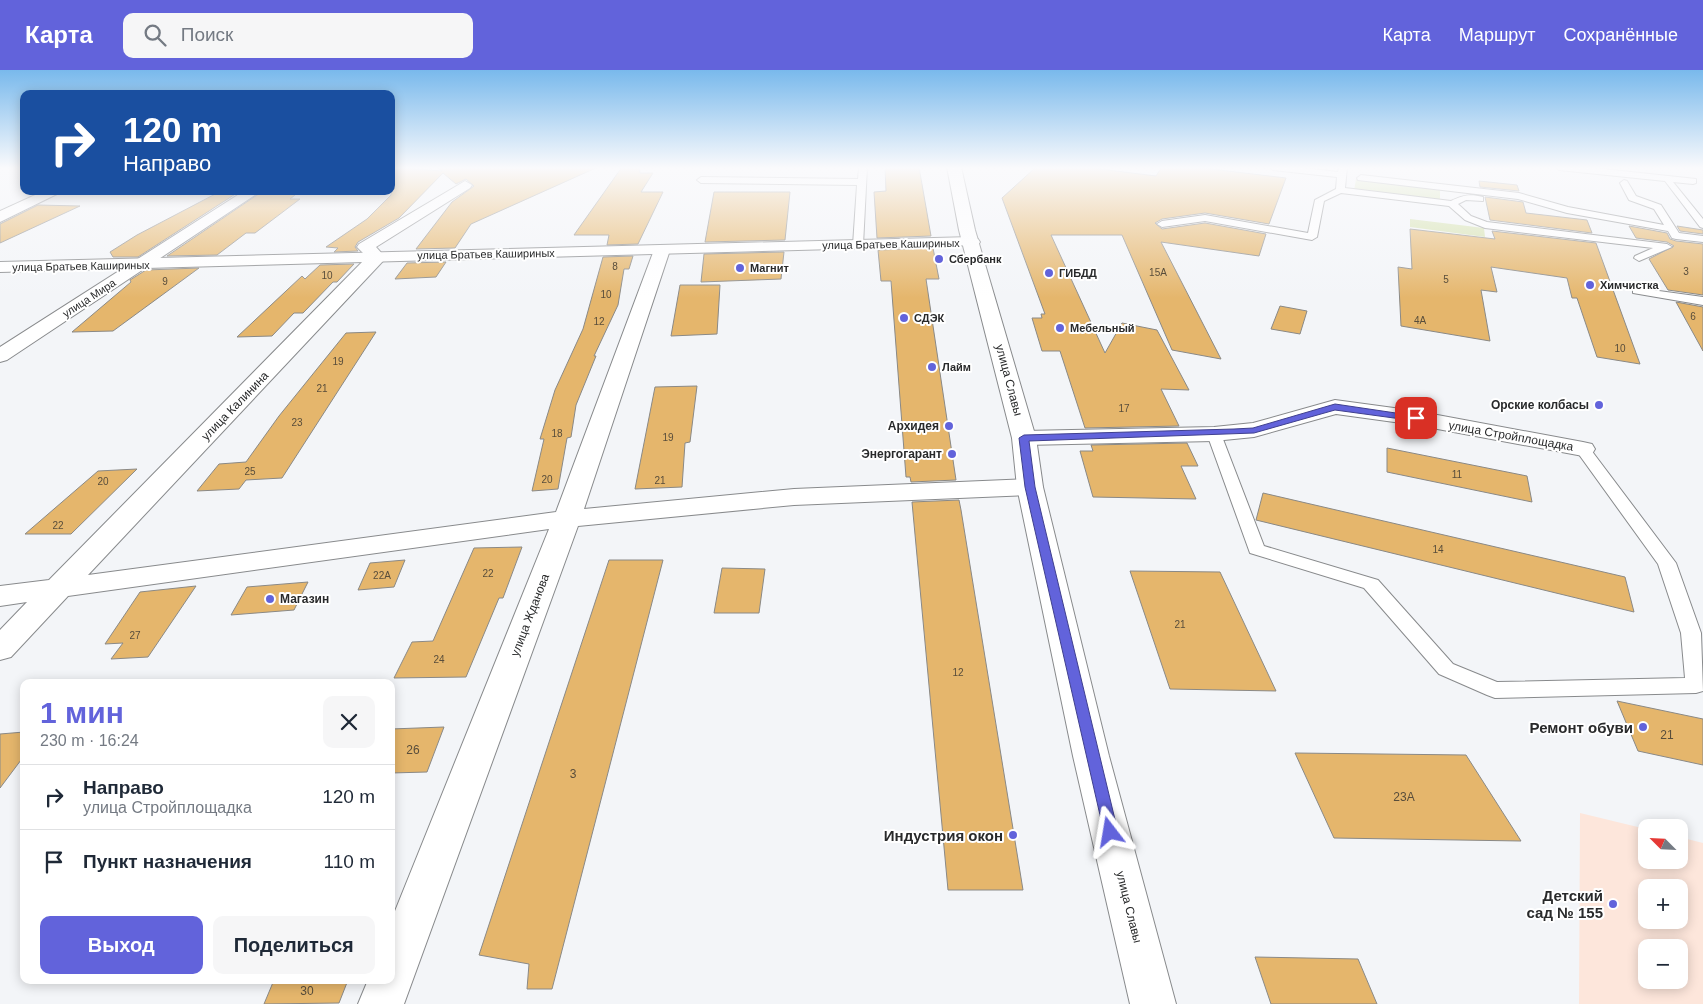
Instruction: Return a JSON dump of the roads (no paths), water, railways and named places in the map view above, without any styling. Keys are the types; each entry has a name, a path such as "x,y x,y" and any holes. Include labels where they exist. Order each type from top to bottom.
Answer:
{"street":[{"path":"0,217 14,211"},
{"name":"улица Мира","path":"0,356 223,211"},
{"path":"377,257 365,247 425,211"},
{"name":"улица Славы","path":"964,211 1024,438 1030,487 1091,756 1153,1004"},
{"name":"улица Братьев Кашириных","path":"0,267 972,242"},
{"name":"улица Жданова","path":"395,966 567,519 662,250"},
{"name":"улица Калинина","path":"0,649 59,590 377,257"},
{"name":"улица Стройплощадка","path":"1024,438 1214,434 1254,430 1335,407 1416,418 1583,449"},
{"path":"0,596 59,590 567,519 794,497 1030,487"},
{"path":"381,1004 388,984"}],"lane":[{"path":"858,245 861,211"},
{"path":"1162,224 1205,218 1312,237 1318,211"},
{"path":"1460,211 1468,218 1485,224 1667,247"},
{"path":"1570,211 1703,239"},
{"path":"1660,211 1674,232"},
{"path":"1692,211 1703,225"},
{"path":"1667,247 1659,234 1674,232"},
{"path":"1639,258 1667,247"},
{"path":"1637,291 1703,301"},
{"path":"1214,434 1256,549 1371,584 1446,669 1495,690 1696,685 1691,633 1667,563 1583,449"}],"place":[{"name":"Сбербанк","path":"939,259"},
{"name":"Магнит","path":"740,268"},
{"name":"ГИБДД","path":"1049,273"},
{"name":"Химчистка","path":"1590,285"},
{"name":"СДЭК","path":"904,318"},
{"name":"Мебельный","path":"1060,328"},
{"name":"Лайм","path":"932,367"},
{"name":"Орские колбасы","path":"1599,405"},
{"name":"Архидея","path":"949,426"},
{"name":"Энергогарант","path":"952,454"},
{"name":"Магазин","path":"270,599"},
{"name":"Ремонт обуви","path":"1643,727"},
{"name":"Индустрия окон","path":"1013,835"},
{"name":"Детский сад № 155","path":"1613,904"}]}
